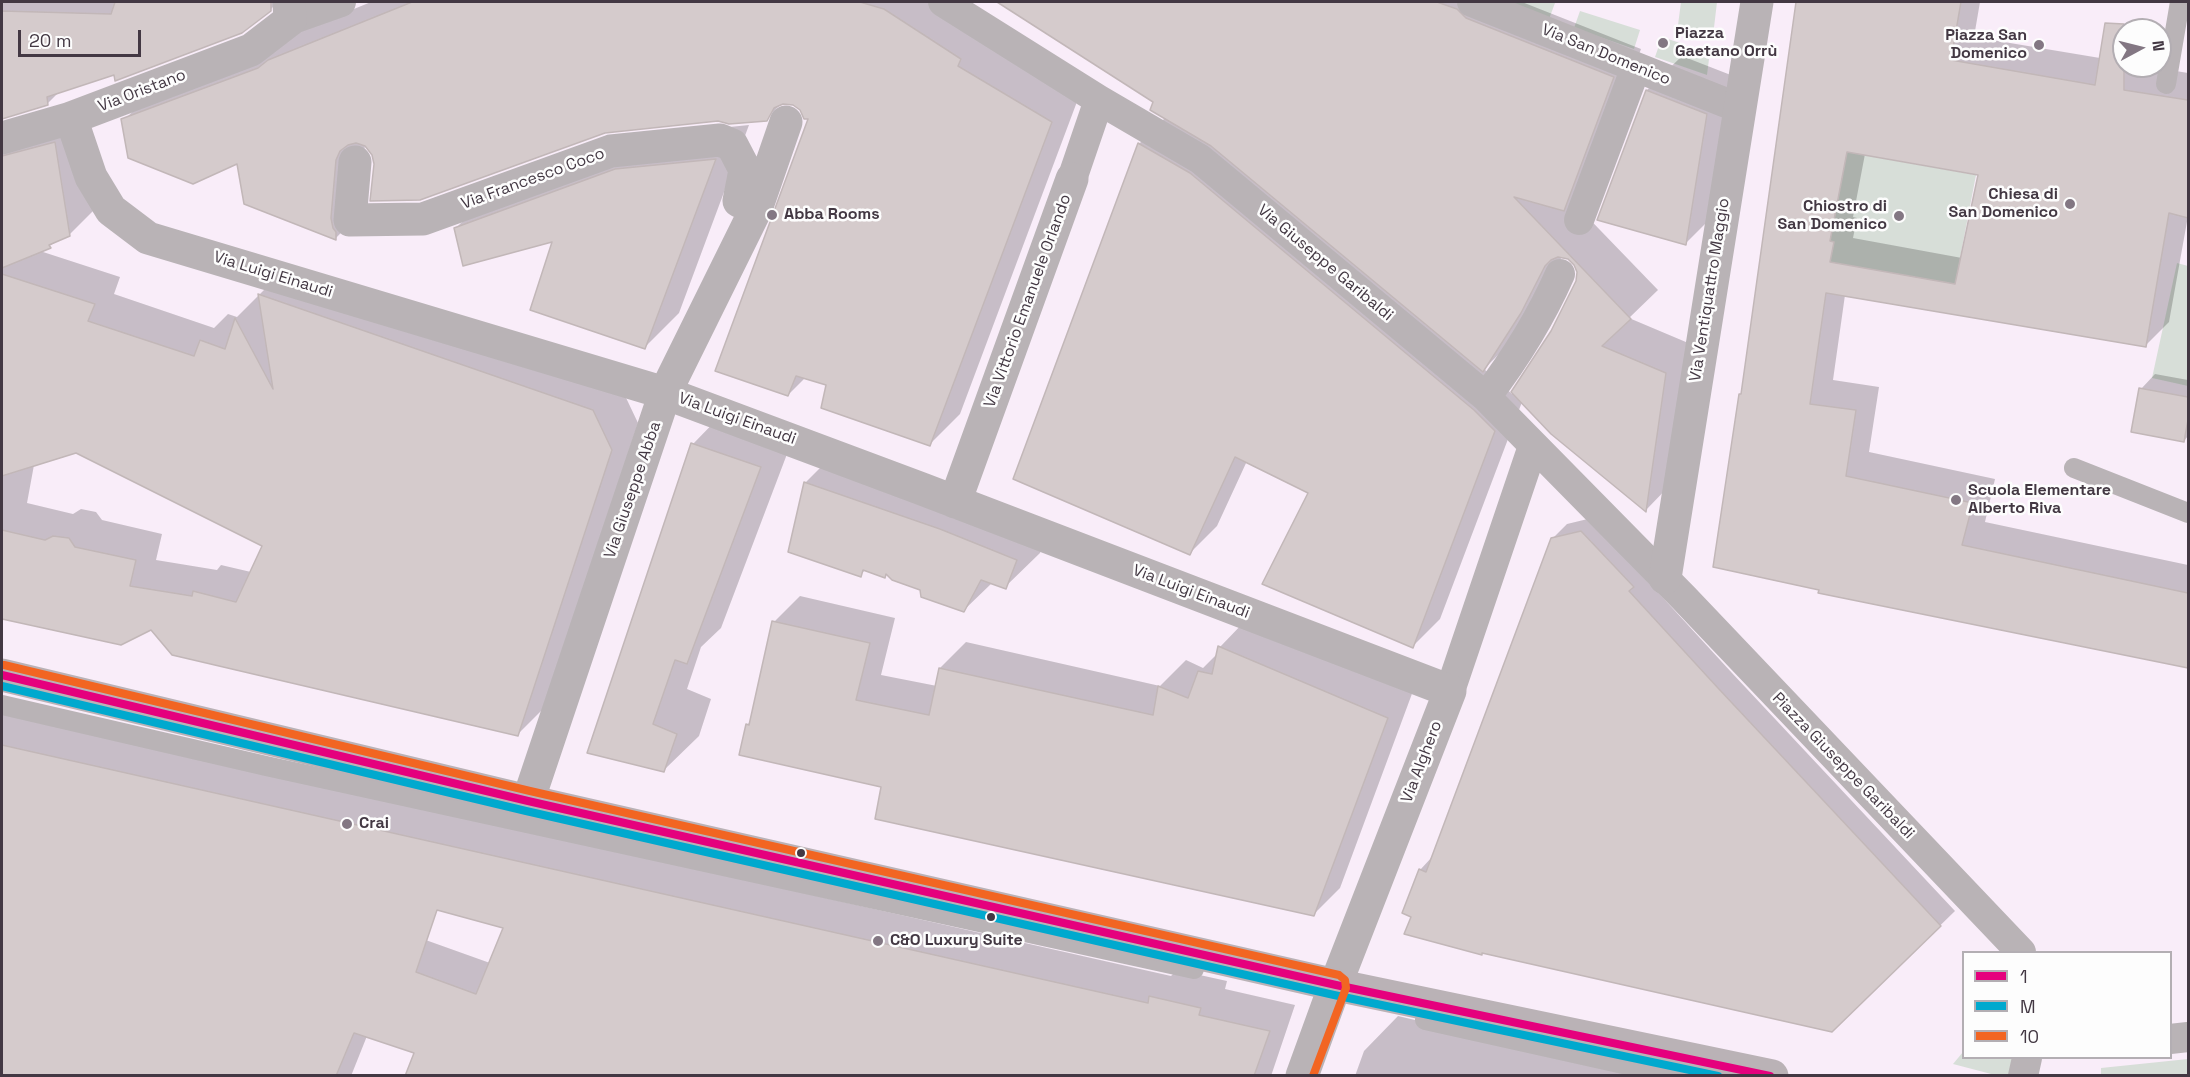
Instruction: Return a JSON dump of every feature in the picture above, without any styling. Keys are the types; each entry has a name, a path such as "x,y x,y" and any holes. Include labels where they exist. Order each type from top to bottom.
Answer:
{"main road":[{"path":"2,675 1326,993 1772,1076"}],"street":[{"name":"Via Oristano","path":"2,138 71,118 251,50 290,11 341,2"},
{"name":"Via Giuseppe Garibaldi","path":"943,2 1099,100 1200,159 1486,397 1665,578"},
{"name":"Via San Domenico","path":"1472,2 1739,108"},
{"name":"Via Ventiquattro Maggio","path":"1665,578 1757,2"},
{"path":"1579,220 1636,67"},
{"name":"Via Vittorio Emanuele Orlando","path":"955,501 1099,100"},
{"name":"Via Luigi Einaudi","path":"71,118 92,177 111,210 148,237 665,393 955,501 1450,691"},
{"name":"Via Giuseppe Abba","path":"528,801 665,393 756,209 786,122"},
{"name":"Via Francesco Coco","path":"355,162 350,220 423,219 611,151 720,140 732,146 745,170 739,201 756,209"},
{"path":"1486,397 1549,300 1560,274"},
{"name":"Via Alghero","path":"1302,1076 1326,993 1450,691 1533,446"},
{"name":"Piazza Giuseppe Garibaldi","path":"1665,578 2020,951"},
{"path":"2172,1039 2188,1037"},
{"path":"2023,1076 2027,1059"}],"lane":[{"path":"2166,84 2180,2"},
{"path":"2074,468 2188,513"},
{"path":"2,705 266,766 1326,993 1677,1076"},
{"name":"Via Alghero","path":"1286,1076 1326,993"}],"shaded area":[{"path":"1509,2 1551,2 1555,3 1549,19"},
{"path":"1681,2 1717,2 1713,36 1678,25"},
{"path":"1580,11 1640,30 1634,49 1574,28"},
{"path":"1662,37 1680,43 1679,49 1709,59 1707,75 1655,57"},
{"path":"1847,152 1976,175 1955,284 1830,262 1834,242 1830,241"},
{"path":"2177,263 2188,266 2188,386 2152,378"},
{"path":"1962,1053 1962,1059 2019,1059 2016,1075 1995,1075 1953,1064"},
{"path":"2188,1059 2188,1075 2101,1075 2101,1068"}],"building":[{"path":"115,2 271,2 271,11 242,33 115,81 114,75 47,97 48,105 2,119 2,11 111,14"},
{"path":"412,2 860,2 884,9 961,59 958,66 1052,122 930,446 821,408 826,385 796,376 788,396 715,371 808,119 804,119 800,110 793,105 783,104 774,108 767,121 729,124 718,121 605,133 420,200 370,201 374,164 372,155 365,146 356,143 348,145 340,151 336,160 331,218 336,240 244,204 237,164 193,184 128,158 121,119 258,68 268,60"},
{"path":"997,2 1437,2 1457,9 1466,18 1614,77 1564,211 1514,197 1631,319 1602,346 1666,373 1646,512 1551,434 1511,392 1551,331 1576,281 1577,272 1568,259 1558,257 1545,266 1521,313 1483,372 1211,146 1150,110 1153,102"},
{"path":"1796,2 1961,2 1951,60 2095,85 2105,23 2112,23 2112,78 2124,78 2124,90 2188,100 2188,218 2169,213 2146,347 1826,293 1810,404 1856,410 1846,476 1973,503 1962,545 2188,593 2188,668 1818,593 1819,590 1713,567 1739,394 1741,394","holes":["1847,152 1978,175 1955,284 1830,262 1834,242 1830,241"]},
{"path":"1646,90 1707,114 1686,245 1597,220"},
{"path":"55,142 70,236 49,245 51,248 2,268 2,156"},
{"path":"1138,143 1190,173 1474,410 1495,431 1413,648 1262,584 1308,493 1235,457 1190,555 1013,479"},
{"path":"716,159 645,349 530,310 552,242 463,266 454,228 615,169"},
{"path":"2,274 95,304 88,321 194,356 200,340 225,349 235,318 273,389 258,294 593,410 612,450 518,736 172,655 151,630 121,645 2,619 2,530 45,540 53,536 69,538 75,547 136,560 130,586 192,596 193,591 236,602 262,546 76,453 2,476"},
{"path":"2139,388 2188,397 2188,420 2184,442 2131,432"},
{"path":"691,443 761,467 687,664 675,660 653,724 677,734 664,772 587,753"},
{"path":"804,482 940,529 1017,560 1006,589 981,580 964,612 921,597 920,590 892,580 886,574 885,578 863,570 861,577 788,552"},
{"path":"1581,531 1634,587 1629,591 1941,926 1832,1032 1482,953 1482,955 1404,934 1411,917 1402,913 1419,869 1426,872 1551,538"},
{"path":"772,621 870,643 856,700 929,715 939,668 1153,715 1158,686 1188,698 1198,671 1212,674 1218,646 1388,718 1314,916 875,819 881,787 739,755 746,724 749,725"},
{"path":"2,745 1148,1003 1149,996 1201,1008 1199,1015 1270,1031 1254,1076 405,1076 414,1053 354,1033 336,1076 2,1076","holes":["437,910 503,928 476,994 416,972"]}],"transit line":[{"name":"10","path":"4,665 530,791 1339,975 1345,980 1346,988 1313,1076"},
{"name":"1","path":"2,675 528,801 1336,985 1770,1076"},
{"name":"M","path":"2,686 526,811 1334,995 1718,1076"}],"place":[{"name":"Piazza Gaetano Orrù","path":"1663,43"},
{"name":"Piazza San Domenico","path":"2039,45"},
{"name":"Chiesa di San Domenico","path":"2070,204"},
{"name":"Abba Rooms","path":"772,215"},
{"name":"Chiostro di San Domenico","path":"1899,216"},
{"name":"Scuola Elementare Alberto Riva","path":"1956,500"},
{"name":"Crai","path":"347,824"},
{"name":"C&O Luxury Suite","path":"878,941"}]}
